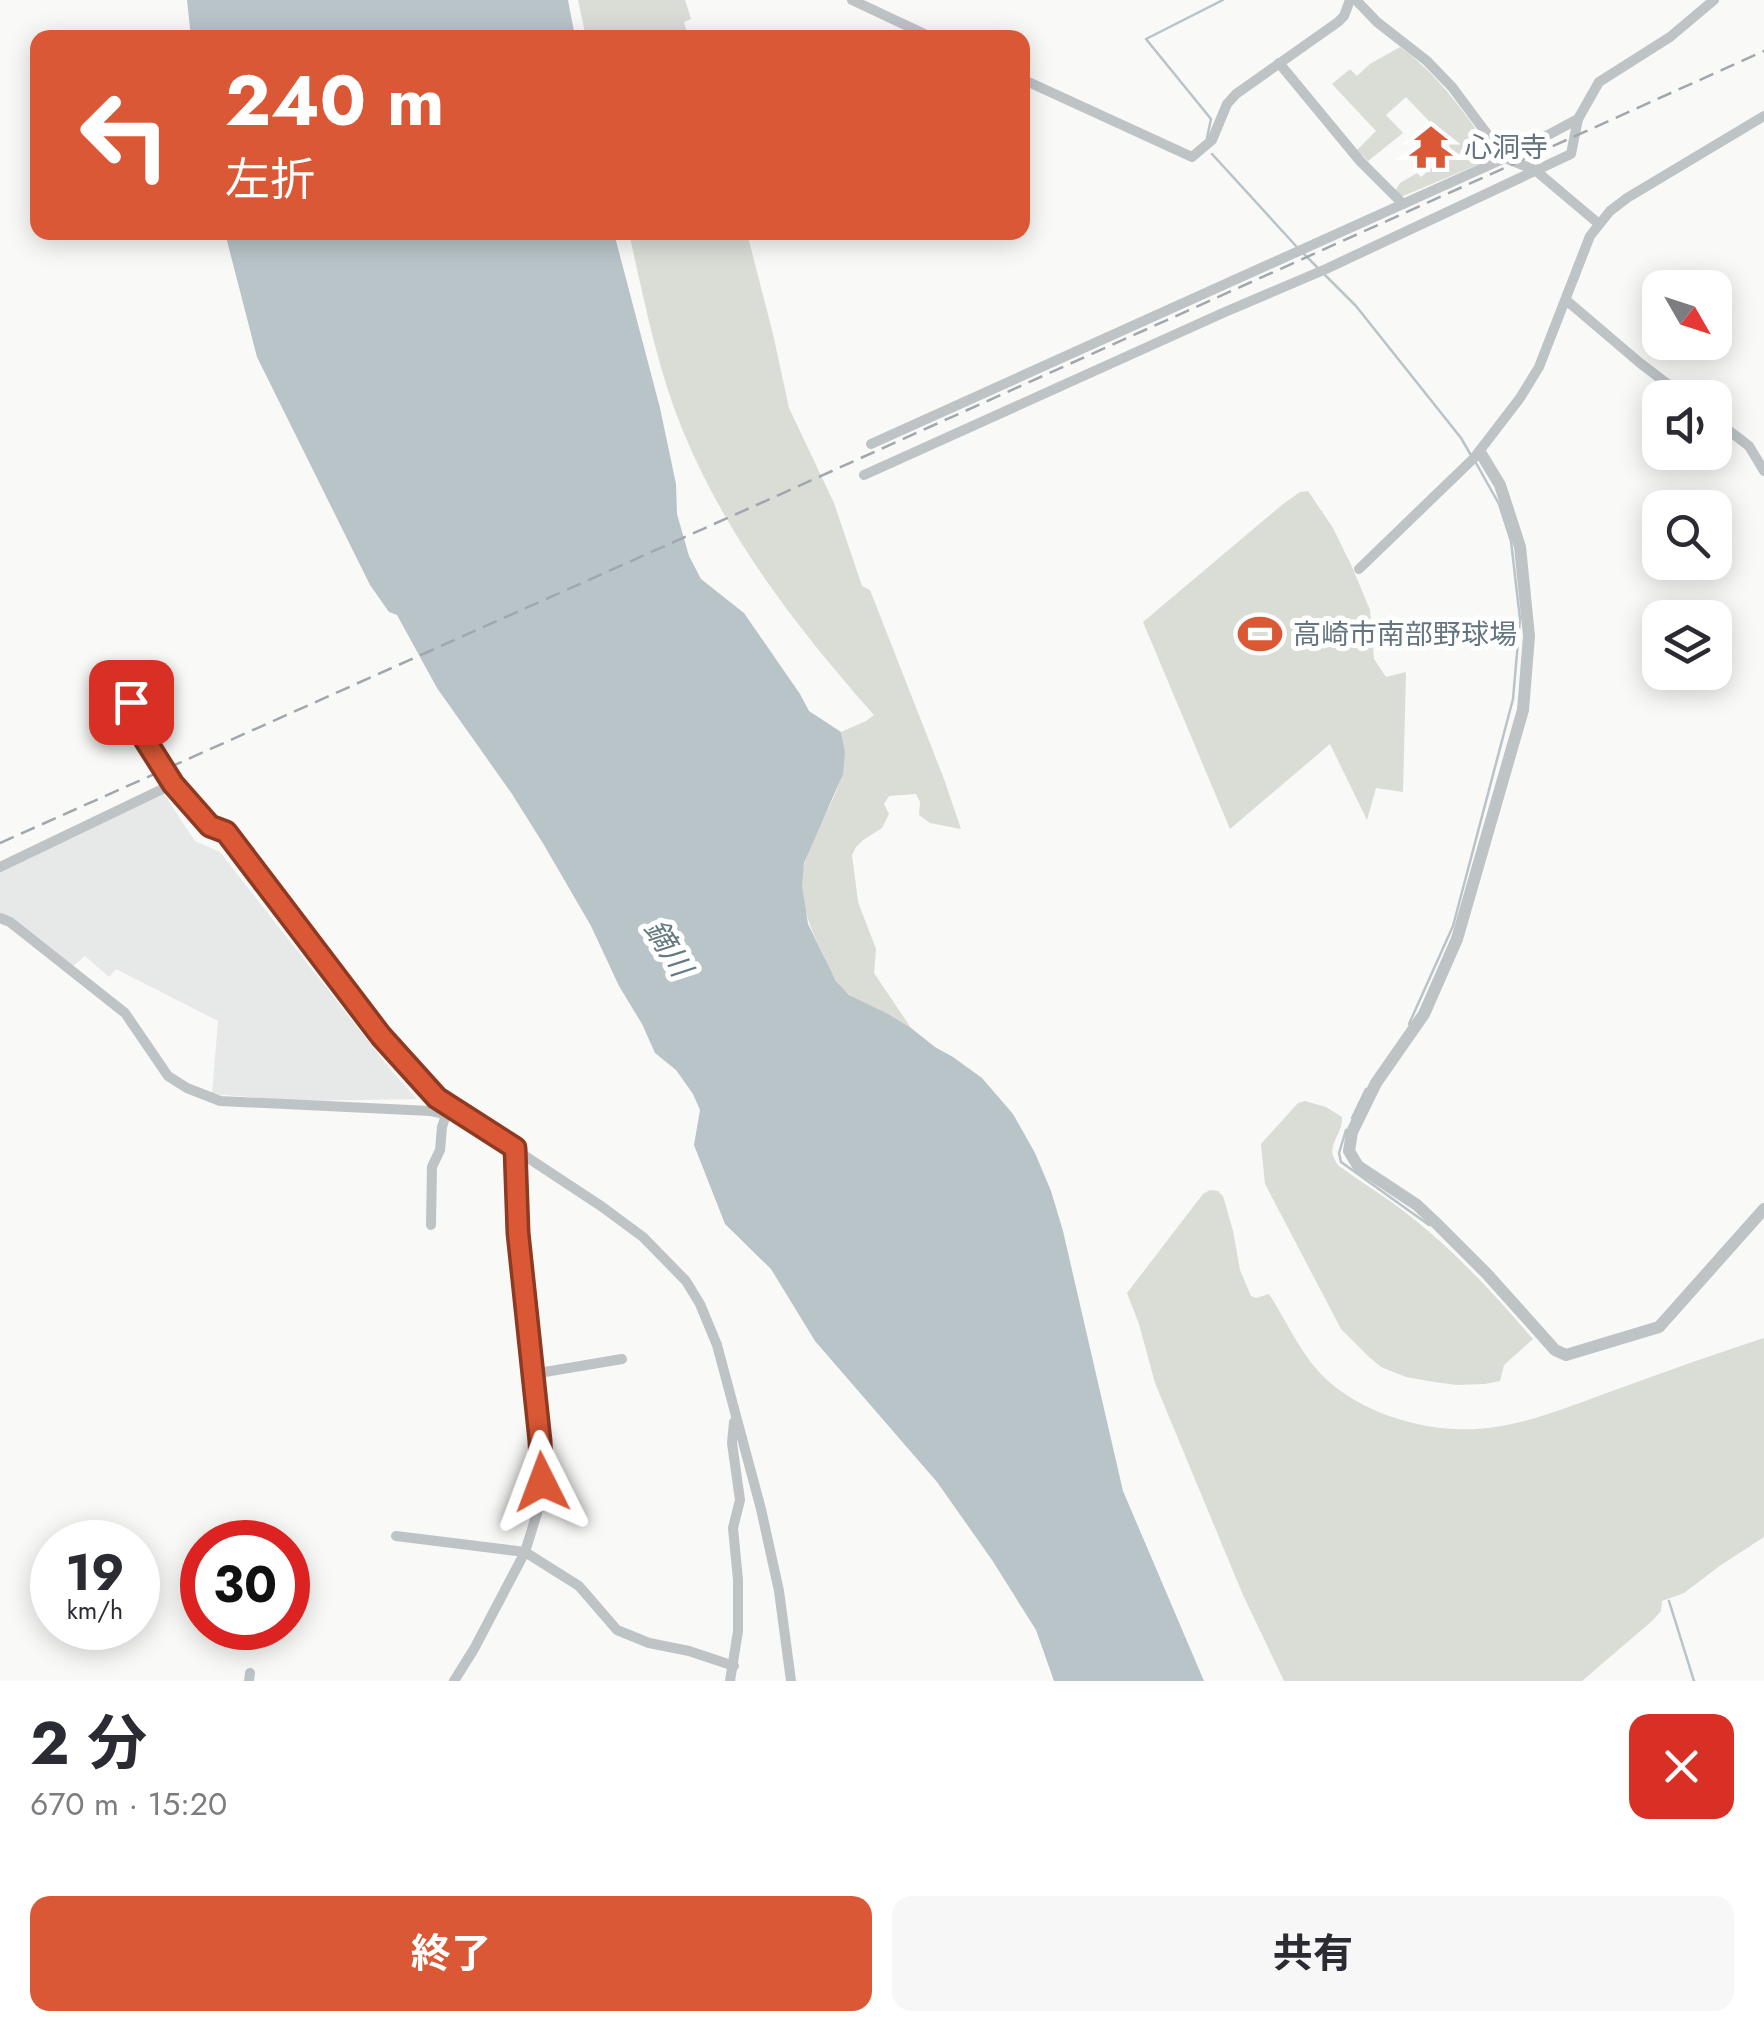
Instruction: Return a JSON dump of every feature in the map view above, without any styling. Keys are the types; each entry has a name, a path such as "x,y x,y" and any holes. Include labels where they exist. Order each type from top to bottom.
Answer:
{"street":[{"path":"852,0 916,30"},
{"path":"1030,83 1192,157 1212,140 1231,100 1338,22 1353,0 1440,74 1505,158 1535,170 1599,224"},
{"path":"864,475 1326,269 1571,154 1578,119 1600,82 1670,38 1714,0"},
{"path":"1279,62 1360,162 1404,204"},
{"path":"1359,569 1480,452 1532,382 1590,236 1610,211 1764,116"},
{"path":"871,444 1505,158 1578,119"},
{"path":"1566,300 1662,380"},
{"path":"1732,432 1759,452 1764,470"},
{"path":"1480,452 1500,484 1520,547 1528,636 1523,710 1457,939 1424,1014 1369,1097 1349,1140 1350,1156 1358,1166 1417,1205 1487,1274 1546,1341 1566,1354 1659,1327 1764,1210"},
{"path":"131,702 144,738 173,784 210,826 226,832 381,1036 447,1110 440,1150 432,1166 431,1226"},
{"path":"0,867 173,784"},
{"path":"0,918 126,1012 168,1076 187,1088 220,1101 447,1110 515,1148 642,1237 686,1281 716,1345 780,1591 791,1681"},
{"path":"454,1681 525,1552 542,1482 518,1233 515,1148"},
{"path":"533,1374 622,1359"},
{"path":"730,1681 738,1631 733,1528 740,1500 732,1443 735,1416"},
{"path":"396,1536 525,1552 579,1586 617,1630 649,1643 734,1666"}],"shaded area":[{"path":"578,0 685,0 691,19 684,22 686,30 584,30"},
{"path":"1400,47 1440,83 1493,153 1491,159 1401,197 1395,191 1400,183 1417,173 1421,177 1450,152 1449,142 1406,97 1386,115 1403,133 1368,161 1357,150 1376,131 1332,84 1350,69 1357,76"},
{"path":"631,240 749,240 789,408 834,503 862,586 870,590 961,829 930,823 919,815 916,794 889,796 884,804 889,814 882,828 863,840 852,855 858,902 876,949 874,973 911,1028 863,1004 840,986 812,930 803,896 805,862 839,784 841,732 874,715 766,581 721,508 683,431 652,333"},
{"path":"1308,491 1333,528 1370,610 1374,659 1386,677 1406,672 1403,792 1376,788 1367,820 1330,744 1230,829 1143,622 1283,504"},
{"path":"164,794 195,841 220,852 417,1099 303,1101 212,1094 218,1021 116,969 109,977 85,956 73,966 0,914 0,871"},
{"path":"1305,1101 1342,1117 1332,1153 1339,1166 1402,1209 1444,1244 1533,1339 1504,1365 1500,1381 1457,1385 1406,1377 1381,1367 1341,1329 1265,1184 1261,1144 1298,1103"},
{"path":"1210,1190 1223,1196 1240,1270 1251,1296 1269,1294 1301,1348 1324,1377 1363,1405 1422,1425 1482,1428 1538,1417 1764,1338 1764,1537 1684,1593 1662,1601 1661,1611 1652,1621 1582,1681 1284,1681 1243,1595 1155,1383 1127,1293"}],"water":[{"path":"187,0 568,0 574,30 190,30"},
{"name":"鏑川","path":"227,240 616,240 660,408 676,484 677,514 689,556 701,579 744,613 809,711 841,732 845,752 843,774 804,863 802,886 808,924 836,981 849,995 911,1028 982,1078 1013,1114 1035,1153 1063,1231 1123,1491 1204,1681 1054,1681 1036,1630 937,1482 815,1341 771,1269 725,1224 694,1145 700,1110 693,1094 676,1070 655,1053 591,926 544,845 437,688 397,615 389,612 370,585 257,357"}],"waterway":[{"path":"1207,138 1211,119 1146,39 1223,0"},
{"path":"1212,154 1296,246"},
{"path":"1302,252 1317,267"},
{"path":"1323,273 1356,306 1472,457"},
{"path":"1409,1024 1453,926 1513,699 1520,619 1511,541 1499,504 1476,463"},
{"path":"1352,1118 1366,1089"},
{"path":"1346,1130 1339,1153 1341,1162 1429,1225"},
{"path":"1669,1601 1694,1681"}],"railway":[{"path":"0,843 1764,51"}],"place":[{"name":"心洞寺","path":"1431,147"},
{"name":"高崎市南部野球場","path":"1260,634"}],"route":[{"path":"131,702 144,738 173,784 210,826 226,832 381,1036 437,1098 515,1148 518,1233 542,1482"}]}
